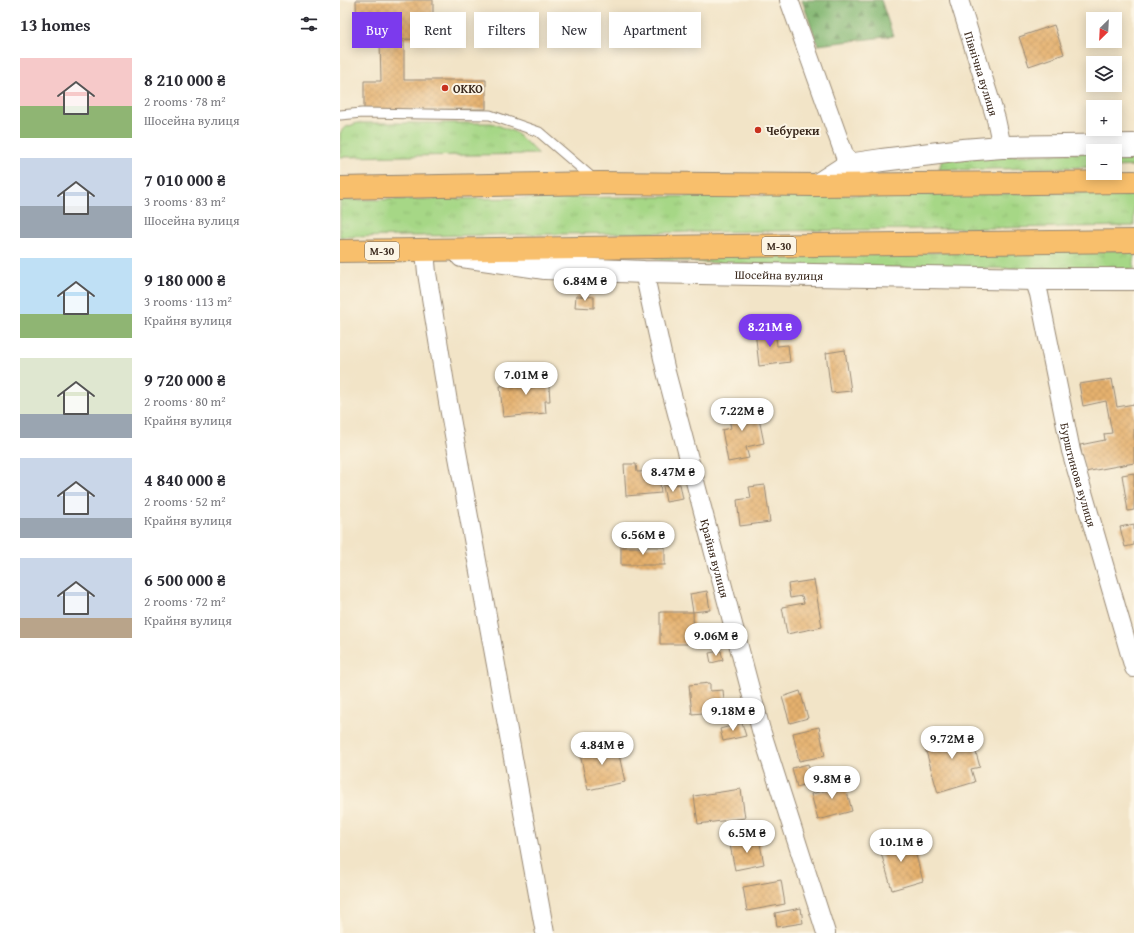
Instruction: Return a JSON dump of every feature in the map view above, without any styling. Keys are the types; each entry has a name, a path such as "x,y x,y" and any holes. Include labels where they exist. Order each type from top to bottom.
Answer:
{"highway":[{"path":"340,188 599,183 817,185 1134,182"},
{"name":"М-30","path":"340,251 1134,241"}],"street":[{"path":"789,0 848,165"},
{"name":"Північна вулиця","path":"959,0 996,119 1002,147"},
{"path":"817,185 848,165 963,150 1002,147 1134,144"},
{"path":"425,251 427,273 448,402 545,933"},
{"name":"Шосейна вулиця","path":"425,251 545,268 644,272 1034,279 1134,279"},
{"name":"Крайня вулиця","path":"644,272 666,372 759,722 826,933"},
{"name":"Бурштинова вулиця","path":"1034,279 1039,294 1071,451 1134,668"}],"lane":[{"path":"340,115 362,113 490,115 539,132 599,183"}],"green space":[{"path":"802,0 881,0 893,36 818,45"},
{"path":"357,123 492,123 515,132 539,154 340,157 340,133 344,128"},
{"path":"1134,151 1134,166 1122,167 1122,152"},
{"path":"1086,152 1086,167 939,170 942,159"},
{"path":"1134,192 1134,226 340,237 340,200"},
{"path":"1134,250 1134,269 799,267 661,260 652,256"}],"building":[{"path":"356,0 433,0 433,12 410,12 410,39 402,39 402,12 356,12"},
{"path":"1054,25 1064,54 1029,66 1019,37"},
{"path":"402,41 404,41 404,80 486,80 486,109 364,110 364,81 381,81 380,48 402,48"},
{"path":"576,296 594,297 594,308 575,307"},
{"path":"775,328 777,346 788,345 790,362 759,366 755,330"},
{"path":"845,350 851,391 831,393 826,353"},
{"path":"548,373 550,401 545,401 546,413 503,417 500,386 526,384 525,375"},
{"path":"1112,379 1117,407 1134,404 1134,463 1085,472 1080,445 1105,440 1104,434 1112,433 1106,401 1083,406 1079,384"},
{"path":"756,404 764,443 746,447 749,458 728,462 722,430 731,428 727,410"},
{"path":"624,464 636,464 637,472 659,471 661,493 626,496"},
{"path":"1134,473 1134,510 1128,511 1122,475"},
{"path":"680,484 683,499 666,502 663,486"},
{"path":"765,485 770,522 740,526 737,500 751,498 749,487"},
{"path":"1134,524 1134,545 1125,547 1120,527"},
{"path":"621,547 665,547 665,565 621,565"},
{"path":"814,580 822,627 787,634 782,607 804,603 802,596 790,598 788,584"},
{"path":"707,591 710,610 693,612 690,594"},
{"path":"660,612 693,612 694,644 660,644"},
{"path":"721,651 723,660 711,663 709,653"},
{"path":"710,683 710,691 723,690 725,711 692,714 689,685"},
{"path":"800,691 808,718 790,723 782,697"},
{"path":"742,723 746,736 723,741 720,729"},
{"path":"819,727 825,756 799,761 793,733"},
{"path":"969,728 980,767 971,769 975,782 938,793 923,741"},
{"path":"616,741 625,782 588,790 579,750"},
{"path":"808,764 813,782 797,787 792,768"},
{"path":"843,777 852,811 818,820 811,794 830,789 828,781"},
{"path":"741,789 745,818 698,824 694,796"},
{"path":"911,837 923,881 892,890 879,846"},
{"path":"759,839 764,864 735,870 730,845"},
{"path":"781,880 785,904 747,911 743,887"},
{"path":"801,908 803,923 777,927 775,913"}],"place":[{"name":"OKKO","path":"445,88"},
{"name":"Чебуреки","path":"758,130"}]}
